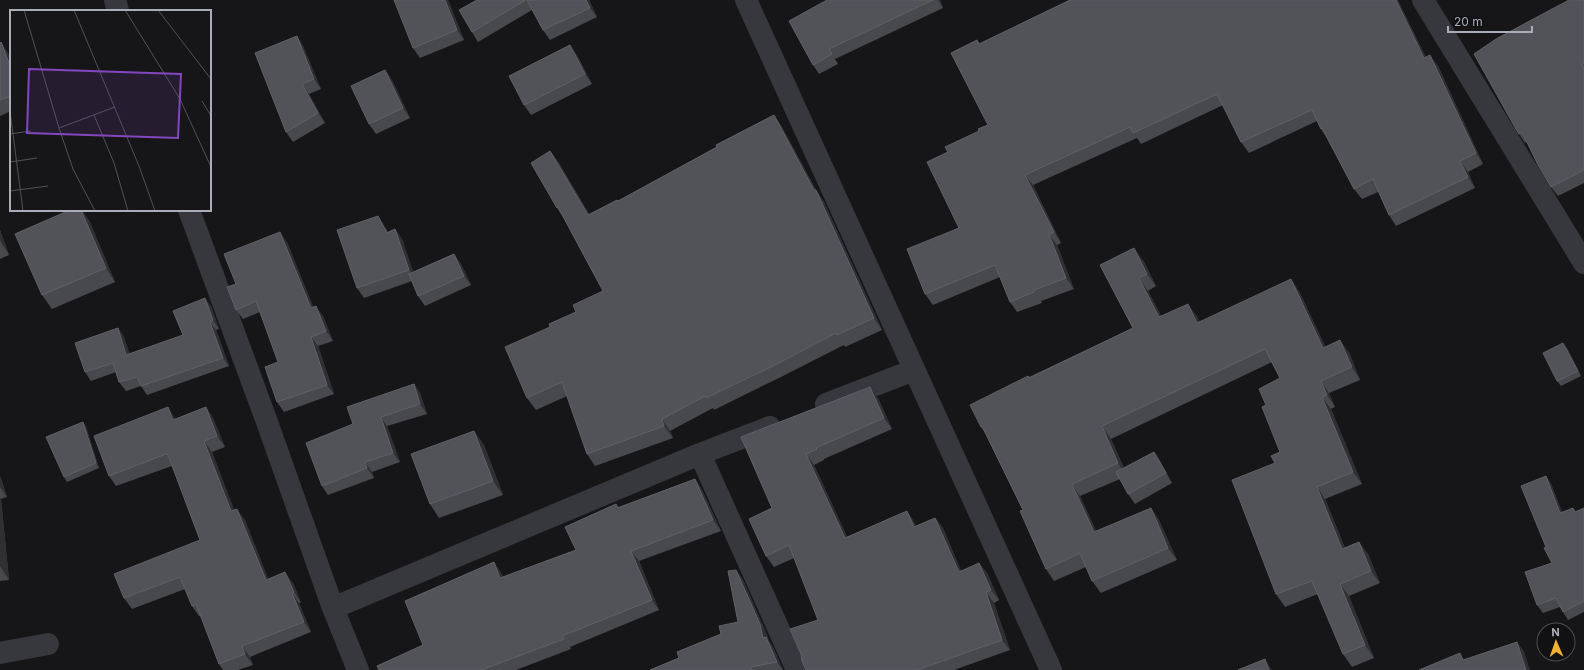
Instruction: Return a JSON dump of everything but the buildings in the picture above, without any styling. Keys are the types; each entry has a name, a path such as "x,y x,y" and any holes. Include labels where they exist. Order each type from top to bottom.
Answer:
{"street":[{"path":"115,0 118,10"},
{"path":"746,0 1051,670"},
{"path":"1423,0 1584,263"},
{"path":"189,211 267,422 333,608 358,670"},
{"path":"811,410 914,370"},
{"path":"333,608 700,454 789,419"},
{"path":"700,454 797,670"},
{"path":"0,653 48,644"}]}
